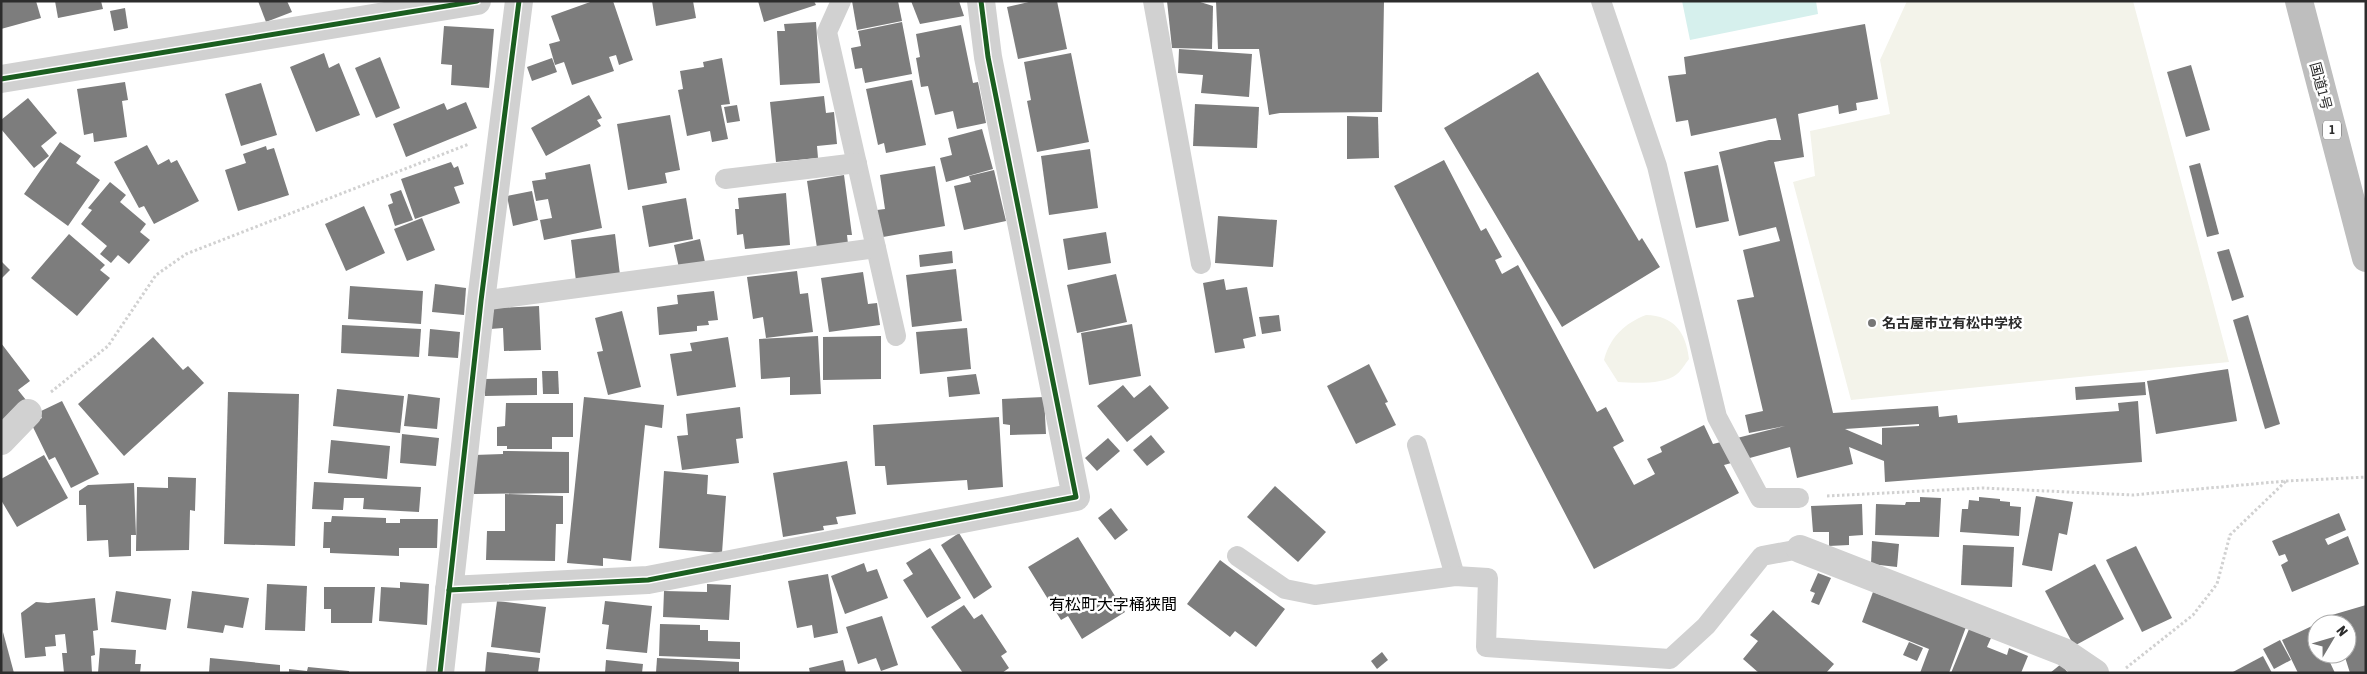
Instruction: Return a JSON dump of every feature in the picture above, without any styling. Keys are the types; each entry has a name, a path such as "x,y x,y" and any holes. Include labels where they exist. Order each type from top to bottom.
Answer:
{"highway":[{"name":"国道1号","path":"2298,1 2366,258"}],"street":[{"path":"1,79 477,1"},
{"path":"440,673 481,301 519,1"},
{"path":"449,590 648,580 1076,497 988,58 981,1"},
{"path":"1,441 28,413"},
{"path":"1800,549 2064,652 2108,672"}],"lane":[{"path":"841,1 827,32 896,336"},
{"path":"1153,1 1201,264"},
{"path":"1601,1 1657,166 1716,417 1760,498 1799,498"},
{"path":"725,179 857,163"},
{"path":"481,301 876,248"},
{"path":"1417,445 1455,576"},
{"path":"1237,556 1286,589 1315,595 1455,576 1488,578 1486,647 1670,659 1706,626 1762,556 1800,549"}],"path":[{"path":"28,413 108,346 156,275 186,254 502,131"},
{"path":"1799,498 1868,492 1982,488 2133,495 2286,481 2366,477"},
{"path":"2108,672 2193,615 2217,584 2230,535 2286,481"}],"shaded area":[{"path":"1907,1 2133,1 2229,362 1851,400 1793,182 1815,176 1810,131 1890,114 1880,60"},
{"path":"1646,315 1664,318 1677,327 1685,341 1689,359 1677,374 1665,380 1657,382 1618,382 1604,360 1610,344 1619,332 1631,322"}],"water":[{"path":"1682,1 1816,1 1818,14 1690,40"}],"building":[{"path":"1,1 36,1 41,18 1,29"},
{"path":"55,1 101,1 103,9 58,18"},
{"path":"258,1 287,1 292,12 266,22"},
{"path":"593,1 613,1 633,60 619,65 616,55 609,57 614,71 572,85 564,62 555,65 549,44 560,41 551,16"},
{"path":"652,1 693,1 696,18 656,26"},
{"path":"758,1 814,1 816,5 764,22"},
{"path":"852,1 898,1 902,21 857,30"},
{"path":"911,1 959,1 964,16 920,24"},
{"path":"1033,1 1057,1 1067,49 1018,59 1007,7"},
{"path":"1167,1 1197,1 1213,6 1212,49 1172,48"},
{"path":"1216,1 1384,1 1382,112 1280,113 1269,115 1259,49 1218,49"},
{"path":"125,8 128,28 114,31 110,11"},
{"path":"816,22 820,83 780,85 777,31 785,31 784,24"},
{"path":"902,22 912,74 865,83 862,68 855,69 851,48 861,46 858,31"},
{"path":"1865,24 1878,99 1856,103 1857,110 1839,114 1838,105 1798,114 1804,157 1774,162 1833,413 1938,406 1939,417 1957,415 1958,423 2119,411 2118,403 2138,401 2142,462 1885,482 1884,461 1849,447 1853,464 1797,478 1790,447 1724,465 1739,493 1594,569 1394,186 1444,160 1481,231 1486,228 1502,257 1495,260 1502,274 1518,265 1597,412 1606,407 1624,441 1613,447 1634,485 1655,474 1647,459 1662,452 1660,447 1704,425 1713,444 1785,426 1749,433 1745,415 1763,411 1737,300 1754,297 1743,250 1780,241 1776,227 1739,236 1719,152 1769,140 1781,140 1776,118 1691,136 1688,120 1676,122 1668,76 1686,74 1684,57","holes":["1919,424 1919,426 1882,428 1882,445 1845,429"]},
{"path":"961,25 973,83 978,82 986,123 957,129 953,111 935,115 928,86 921,87 916,58 920,57 916,34"},
{"path":"444,26 494,29 489,88 451,85 452,65 441,64"},
{"path":"1179,49 1252,54 1249,97 1201,93 1203,75 1178,73"},
{"path":"324,53 329,68 339,63 360,115 316,132 290,67"},
{"path":"1071,53 1089,142 1037,152 1027,101 1031,100 1024,62"},
{"path":"380,57 400,108 376,118 355,68"},
{"path":"552,58 557,72 532,81 527,67"},
{"path":"722,58 730,104 721,105 728,139 712,142 710,131 687,136 678,90 683,89 680,71 704,67 703,62"},
{"path":"2191,65 2210,130 2186,137 2167,72"},
{"path":"1538,72 1639,241 1642,238 1660,267 1562,327 1444,128"},
{"path":"912,80 926,145 886,153 884,143 878,145 866,89"},
{"path":"125,82 128,100 122,101 127,137 94,142 93,133 84,135 77,89"},
{"path":"261,83 277,135 241,146 225,94"},
{"path":"589,95 602,118 597,120 601,126 546,156 531,128"},
{"path":"824,96 826,113 834,112 837,144 817,146 818,158 776,162 770,102"},
{"path":"28,98 57,133 41,146 49,156 34,168 1,129 1,120"},
{"path":"466,102 477,128 406,157 393,124 444,103 447,110"},
{"path":"1195,104 1259,107 1257,148 1193,146"},
{"path":"737,105 740,121 727,123 724,107"},
{"path":"670,115 680,170 665,173 667,183 628,190 617,124"},
{"path":"1347,116 1378,117 1379,158 1347,159"},
{"path":"982,129 993,169 946,182 940,158 952,155 948,138"},
{"path":"60,142 81,156 76,163 100,180 68,226 24,194"},
{"path":"147,145 158,165 169,159 171,163 177,160 199,201 154,224 144,206 139,208 114,162"},
{"path":"266,146 267,150 274,148 289,195 238,211 225,170 246,163 243,154"},
{"path":"1090,149 1098,208 1049,215 1041,156"},
{"path":"451,162 454,168 458,166 464,184 454,187 460,203 415,219 401,179"},
{"path":"2200,163 2219,234 2207,237 2189,166"},
{"path":"590,164 602,228 544,240 540,220 552,218 548,199 536,201 532,181 546,179 545,173"},
{"path":"1718,165 1729,221 1696,228 1684,172"},
{"path":"935,166 945,226 883,237 877,210 885,209 880,175"},
{"path":"994,170 1006,221 964,230 954,186 971,182 969,176"},
{"path":"844,175 852,235 847,235 848,244 817,248 807,181"},
{"path":"110,182 126,195 120,202 146,224 140,232 150,240 129,264 118,255 111,263 100,254 107,246 81,224 92,210 88,208"},
{"path":"401,190 413,220 395,226 388,205 393,203 390,194"},
{"path":"532,191 538,220 513,226 507,196"},
{"path":"786,193 790,245 745,249 743,234 737,235 735,209 739,209 738,198"},
{"path":"686,198 693,239 649,247 642,206"},
{"path":"364,206 385,253 346,271 325,224"},
{"path":"1218,216 1277,220 1273,267 1215,263"},
{"path":"422,218 435,250 407,261 394,229"},
{"path":"1106,232 1111,263 1068,270 1063,239"},
{"path":"69,234 105,265 100,270 110,278 77,316 31,278"},
{"path":"615,234 620,275 576,281 571,240"},
{"path":"700,239 705,262 679,268 674,245"},
{"path":"2229,249 2244,297 2232,301 2217,252"},
{"path":"952,251 953,263 920,267 919,255"},
{"path":"1,261 10,270 1,279"},
{"path":"956,269 962,321 912,327 906,275"},
{"path":"797,271 800,294 808,293 813,332 766,338 763,317 753,319 747,277"},
{"path":"863,272 868,304 877,303 880,325 829,332 821,278"},
{"path":"1116,274 1127,322 1077,333 1067,285"},
{"path":"1224,279 1226,290 1247,287 1256,336 1243,339 1245,348 1215,353 1203,283"},
{"path":"435,284 466,288 464,315 432,312"},
{"path":"350,286 423,291 421,324 348,319"},
{"path":"714,291 718,320 708,321 709,325 697,326 697,331 659,335 657,307 678,304 677,295"},
{"path":"539,306 541,350 504,351 503,328 490,329 494,308"},
{"path":"622,311 641,387 608,395 597,352 603,351 595,318"},
{"path":"1279,315 1281,331 1262,334 1259,317"},
{"path":"2248,315 2280,424 2265,429 2233,320"},
{"path":"1132,324 1141,376 1089,385 1081,333"},
{"path":"342,325 421,329 419,357 341,353"},
{"path":"967,328 971,369 920,374 916,332"},
{"path":"430,329 460,332 458,358 428,356"},
{"path":"818,336 821,394 790,395 790,377 761,379 759,339"},
{"path":"881,336 881,379 823,380 823,337"},
{"path":"153,337 183,370 188,366 204,383 124,456 78,404"},
{"path":"728,337 736,387 677,396 670,354 692,351 690,343"},
{"path":"1,343 30,381 18,390 26,400 10,412 15,418 1,428"},
{"path":"1369,364 1388,402 1385,403 1396,425 1356,444 1327,386"},
{"path":"2228,369 2237,421 2156,434 2147,381"},
{"path":"542,371 558,371 559,394 543,394"},
{"path":"976,374 980,394 949,397 947,377"},
{"path":"537,378 537,395 485,396 485,379"},
{"path":"2145,382 2146,395 2076,400 2075,387"},
{"path":"1123,385 1134,398 1150,385 1169,408 1127,442 1097,406"},
{"path":"337,389 404,396 400,433 333,426"},
{"path":"228,392 299,394 295,546 224,544"},
{"path":"408,394 440,398 437,429 404,426"},
{"path":"584,397 664,405 662,428 645,425 631,561 603,558 603,566 567,563"},
{"path":"1044,397 1046,434 1010,435 1010,425 1003,424 1002,399"},
{"path":"62,401 99,474 71,488 55,457 49,460 31,423 42,418 39,412"},
{"path":"506,403 573,403 573,437 552,437 552,449 507,449 507,446 497,446 497,427 505,426"},
{"path":"740,407 743,438 736,439 739,463 682,470 677,436 688,435 686,414"},
{"path":"999,417 1003,487 968,490 967,480 887,485 885,466 875,466 873,425"},
{"path":"402,434 439,438 436,466 400,463"},
{"path":"1151,435 1165,452 1147,466 1133,450"},
{"path":"1108,438 1120,451 1097,471 1085,458"},
{"path":"331,440 390,446 387,479 328,473"},
{"path":"503,451 569,452 569,493 474,494 474,455 503,454"},
{"path":"44,455 68,498 17,527 1,500 1,479"},
{"path":"847,461 856,514 836,517 838,524 823,526 824,530 783,537 773,473"},
{"path":"664,471 708,475 707,494 726,496 722,553 659,548"},
{"path":"168,477 196,478 195,511 190,510 189,550 136,551 137,487 168,488"},
{"path":"314,482 421,487 419,512 363,509 364,498 344,498 343,510 312,509"},
{"path":"134,483 136,535 131,535 131,556 109,557 108,540 87,541 86,505 79,505 79,491 88,485"},
{"path":"1275,486 1326,532 1298,562 1247,517"},
{"path":"505,494 563,496 563,524 556,524 555,561 486,560 487,531 505,531"},
{"path":"2036,496 2073,502 2067,535 2059,533 2052,571 2022,565"},
{"path":"1920,497 1941,498 1939,537 1875,535 1876,504 1905,505 1906,502 1920,502"},
{"path":"1979,497 2000,499 2000,501 2010,502 2010,506 2021,507 2019,536 1960,532 1962,509 1968,509 1969,500 1979,501"},
{"path":"1862,504 1863,535 1849,536 1849,545 1829,546 1829,532 1813,532 1811,506"},
{"path":"1111,508 1128,530 1115,540 1098,518"},
{"path":"2339,513 2346,530 2325,539 2328,545 2348,536 2359,564 2292,592 2281,565 2288,561 2285,554 2279,556 2272,541"},
{"path":"332,516 386,518 386,523 400,523 400,519 438,519 437,548 399,548 399,556 330,553 330,548 323,548 324,522 331,522"},
{"path":"959,533 992,587 974,599 941,545"},
{"path":"1078,537 1125,612 1082,639 1068,616 1061,620 1028,567"},
{"path":"1872,541 1899,544 1897,567 1871,564"},
{"path":"1963,545 2014,547 2012,587 1961,585"},
{"path":"2136,546 2172,618 2142,632 2106,560"},
{"path":"930,548 961,598 927,618 903,580 913,574 906,563"},
{"path":"1220,560 1285,609 1256,647 1235,631 1230,637 1187,604"},
{"path":"864,563 867,572 877,569 888,598 845,614 831,576"},
{"path":"2095,564 2124,619 2074,646 2045,591"},
{"path":"1818,573 1831,578 1819,605 1811,602 1815,593 1810,591"},
{"path":"828,574 838,633 814,638 812,625 797,628 788,581"},
{"path":"400,582 429,584 427,625 379,621 381,587 400,588"},
{"path":"267,584 307,586 305,631 265,630"},
{"path":"707,584 731,585 729,620 663,617 664,591 707,592"},
{"path":"324,587 375,587 372,623 331,623 331,609 324,609"},
{"path":"116,591 171,599 166,630 111,622"},
{"path":"192,591 249,598 243,628 225,625 223,633 187,628"},
{"path":"1873,592 1966,627 1949,673 1920,673 1929,649 1862,622"},
{"path":"95,598 98,630 93,631 95,655 91,656 92,673 64,673 62,653 67,653 65,634 55,635 56,646 45,647 46,656 25,658 21,613 36,602 48,603"},
{"path":"497,601 546,607 540,653 491,647"},
{"path":"605,601 652,606 647,653 606,649 609,625 602,624"},
{"path":"964,605 974,619 982,614 1007,652 1001,656 1009,668 1002,673 963,673 931,627"},
{"path":"2366,605 2366,672 2350,673 2347,664 2357,664 2357,614 2335,614"},
{"path":"1773,610 1834,664 1826,673 1759,673 1743,659 1758,641 1750,635"},
{"path":"882,616 898,665 881,671 876,658 858,664 846,627"},
{"path":"660,624 700,625 700,630 708,630 708,641 740,642 740,659 659,656"},
{"path":"2307,628 2307,664 2331,664 2335,673 2298,673 2282,640"},
{"path":"1969,629 1991,638 1987,647 2007,655 2009,648 2028,656 2021,673 1951,673"},
{"path":"3,632 14,673 1,673"},
{"path":"2280,640 2291,660 2274,669 2263,649"},
{"path":"1909,642 1923,648 1917,661 1903,655"},
{"path":"100,648 136,650 135,664 141,664 140,673 98,673"},
{"path":"487,652 540,658 538,673 485,673"},
{"path":"1382,652 1388,660 1377,669 1371,661"},
{"path":"2263,656 2272,673 2231,673"},
{"path":"210,658 280,665 280,673 209,673"},
{"path":"657,658 739,662 739,673 656,673"},
{"path":"606,660 643,664 642,673 605,673"},
{"path":"843,660 846,673 810,673 809,668"},
{"path":"2061,664 2068,673 2050,673"},
{"path":"308,667 349,671 349,673 289,673 289,669 307,671"}],"cycle path":[{"path":"1,79 477,1"},
{"path":"440,673 481,301 519,1"},
{"path":"449,590 648,580 1076,497 988,57 981,1"}],"place":[{"name":"名古屋市立有松中学校","path":"1872,323"}],"district":[{"name":"有松町大字桶狭間","path":"1113,604"}]}
